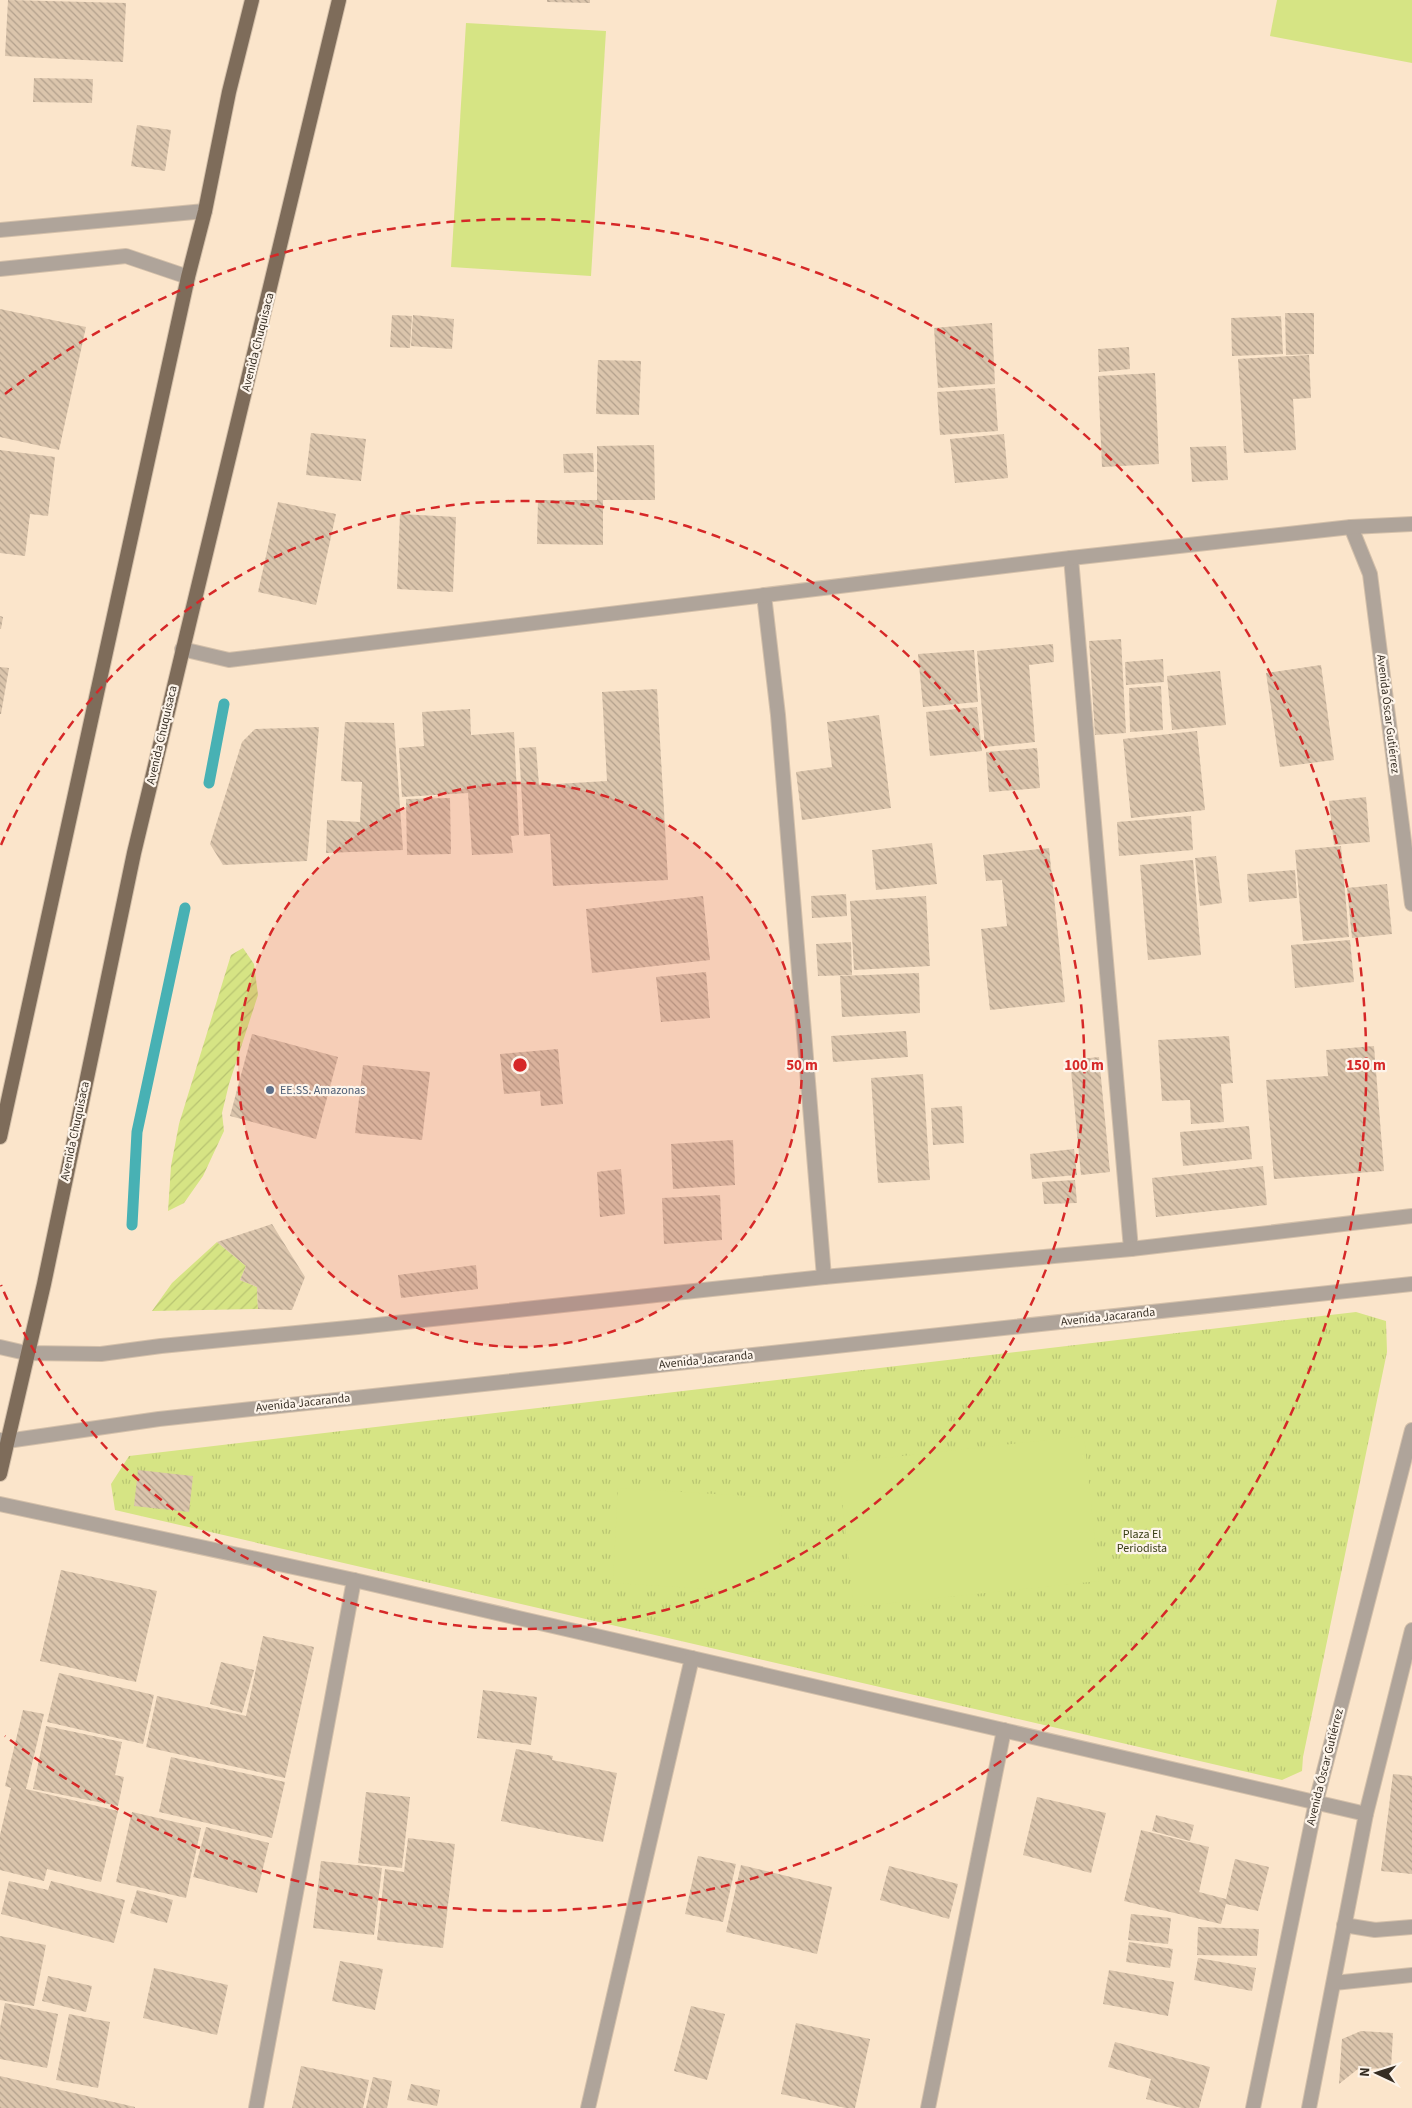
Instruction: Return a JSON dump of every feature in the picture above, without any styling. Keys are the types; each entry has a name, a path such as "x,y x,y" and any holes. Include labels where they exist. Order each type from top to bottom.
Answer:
{"main road":[{"path":"0,1137 188,277 205,211 229,92 252,0"},
{"name":"Avenida Chuquisaca","path":"0,1474 4,1440 44,1284 134,853 182,649 284,236 339,0"}],"street":[{"path":"0,230 205,211"},
{"path":"0,269 126,256 188,277"},
{"path":"182,649 229,660 1071,558 1351,527 1412,524"},
{"name":"Avenida Óscar Gutiérrez","path":"1351,527 1370,574 1412,904"},
{"path":"1071,558 1131,1249"},
{"path":"764,596 778,715 824,1277"},
{"path":"0,1347 26,1353 101,1354 161,1346 368,1326 824,1277 1131,1249 1412,1216"},
{"name":"Avenida Jacaranda","path":"4,1440 168,1418 1412,1284"},
{"name":"Avenida Óscar Gutiérrez","path":"1253,2108 1316,1802 1412,1430"},
{"path":"0,1504 354,1580 1366,1814"},
{"path":"256,2108 354,1580"},
{"path":"1309,2108 1366,1814 1412,1630"},
{"path":"588,2108 692,1658"},
{"path":"928,2108 1004,1730"},
{"path":"1344,1926 1376,1930 1412,1927"},
{"path":"1334,1984 1412,1975"}],"green space":[{"path":"1277,0 1412,0 1412,63 1270,36"},
{"path":"466,23 606,31 591,276 451,267"},
{"path":"243,948 254,964 258,995 229,1084 222,1113 224,1131 203,1176 184,1203 168,1211 171,1166 179,1124 231,955"},
{"path":"217,1242 246,1266 240,1280 257,1287 258,1309 152,1311 172,1283"},
{"name":"Plaza El Periodista","path":"1356,1312 1386,1321 1387,1352 1303,1757 1302,1771 1282,1780 115,1510 111,1484 129,1456"},
{"path":"1084,1436 1099,1581 854,1607 838,1463"},
{"path":"618,1488 782,1498 777,1593 613,1583"}],"building":[{"path":"8,0 126,3 123,62 5,56"},
{"path":"547,0 590,0 590,3 547,2"},
{"path":"34,78 93,79 92,103 33,102"},
{"path":"137,125 171,130 165,171 131,166"},
{"path":"0,309 86,327 59,450 0,437"},
{"path":"1285,313 1314,313 1314,354 1286,355"},
{"path":"392,315 412,316 410,348 390,347"},
{"path":"413,315 454,319 452,349 411,346"},
{"path":"1281,316 1283,354 1232,356 1231,318"},
{"path":"992,323 995,384 938,388 934,328"},
{"path":"1129,347 1130,369 1099,372 1098,349"},
{"path":"1309,355 1311,398 1293,399 1296,450 1244,453 1238,359"},
{"path":"598,360 641,361 639,415 596,414"},
{"path":"1155,373 1159,464 1102,467 1098,376"},
{"path":"995,388 998,431 940,435 937,392"},
{"path":"311,433 366,439 361,481 306,475"},
{"path":"1004,434 1008,478 955,483 950,439"},
{"path":"654,445 655,500 603,500 603,545 537,544 538,500 597,500 597,446"},
{"path":"1226,446 1228,480 1192,482 1190,447"},
{"path":"0,450 55,457 48,516 30,514 25,556 0,553"},
{"path":"593,453 594,472 564,473 563,454"},
{"path":"278,502 336,514 316,605 258,592"},
{"path":"400,514 456,517 453,592 397,589"},
{"path":"0,616 3,617 1,629 0,629"},
{"path":"1121,639 1126,733 1095,735 1089,641"},
{"path":"1053,644 1054,662 1029,665 1035,742 985,747 977,651"},
{"path":"974,650 978,702 923,707 918,654"},
{"path":"1163,659 1164,682 1126,685 1125,662"},
{"path":"1321,665 1334,760 1280,767 1266,673"},
{"path":"0,667 9,668 1,714 0,714"},
{"path":"1220,671 1226,725 1172,730 1167,676"},
{"path":"1161,686 1163,730 1130,732 1129,688"},
{"path":"657,689 668,880 553,886 550,834 524,836 519,748 536,747 539,785 607,781 602,692"},
{"path":"977,707 982,751 930,756 926,712"},
{"path":"470,709 471,735 514,732 519,835 511,836 513,853 472,855 468,793 402,797 399,748 424,746 422,712"},
{"path":"879,715 891,808 802,820 796,772 832,767 827,722"},
{"path":"345,722 394,723 403,850 326,853 327,820 360,822 362,782 341,781"},
{"path":"319,727 307,861 223,865 210,844 242,742 255,729"},
{"path":"1197,731 1205,810 1131,818 1123,739"},
{"path":"1037,748 1040,788 989,792 986,752"},
{"path":"1366,797 1370,842 1334,845 1329,801"},
{"path":"450,798 451,854 407,855 406,799"},
{"path":"1191,816 1193,850 1119,856 1117,822"},
{"path":"932,843 937,884 876,890 872,850"},
{"path":"1341,846 1349,937 1303,941 1295,850"},
{"path":"1049,848 1065,1002 990,1010 981,929 1007,926 1002,880 986,881 983,855"},
{"path":"1216,856 1222,903 1200,906 1195,858"},
{"path":"1193,860 1201,955 1148,960 1140,865"},
{"path":"1295,870 1297,898 1249,902 1247,874"},
{"path":"1387,884 1392,934 1352,938 1347,888"},
{"path":"846,894 847,916 812,918 811,896"},
{"path":"703,896 710,960 592,973 586,909"},
{"path":"926,896 930,966 854,970 850,901"},
{"path":"1350,940 1354,982 1295,988 1291,945"},
{"path":"851,942 852,975 818,976 816,944"},
{"path":"706,972 710,1018 661,1022 656,977"},
{"path":"919,973 920,1013 842,1017 840,976"},
{"path":"906,1031 908,1057 833,1062 831,1036"},
{"path":"252,1034 338,1057 316,1139 230,1116"},
{"path":"1229,1036 1233,1083 1221,1084 1224,1122 1191,1124 1190,1100 1162,1101 1158,1040"},
{"path":"1374,1046 1384,1171 1274,1179 1266,1080 1328,1076 1326,1050"},
{"path":"558,1049 563,1104 541,1106 540,1091 504,1094 500,1054"},
{"path":"1099,1057 1110,1172 1081,1175 1070,1060"},
{"path":"363,1065 430,1072 422,1140 355,1133"},
{"path":"923,1074 930,1180 878,1183 871,1078"},
{"path":"962,1106 964,1143 933,1145 931,1108"},
{"path":"1249,1126 1252,1159 1183,1166 1180,1132"},
{"path":"733,1140 735,1185 673,1189 671,1144"},
{"path":"1074,1149 1077,1175 1032,1179 1030,1154"},
{"path":"1263,1166 1267,1205 1156,1217 1152,1178"},
{"path":"621,1169 625,1214 600,1217 597,1172"},
{"path":"1075,1180 1077,1203 1044,1204 1042,1182"},
{"path":"720,1195 722,1240 664,1244 662,1198"},
{"path":"272,1224 305,1277 292,1310 258,1309 257,1287 240,1280 246,1266 217,1242"},
{"path":"476,1265 478,1289 401,1298 398,1275"},
{"path":"138,1470 193,1476 189,1512 134,1506"},
{"path":"61,1570 157,1591 136,1682 40,1661"},
{"path":"263,1636 314,1647 285,1778 146,1747 157,1696 246,1716"},
{"path":"221,1662 254,1670 242,1713 210,1704"},
{"path":"59,1673 154,1695 143,1744 47,1722"},
{"path":"483,1690 537,1697 531,1745 477,1738"},
{"path":"23,1710 44,1714 26,1789 118,1811 101,1882 47,1869 44,1881 0,1870 0,1835 11,1788 5,1786"},
{"path":"46,1726 122,1742 115,1775 124,1777 118,1806 33,1789"},
{"path":"516,1749 553,1756 552,1760 617,1773 603,1842 501,1821"},
{"path":"171,1757 285,1782 272,1838 159,1812"},
{"path":"1393,1774 1412,1776 1412,1874 1381,1871"},
{"path":"366,1792 410,1797 402,1868 358,1863"},
{"path":"1037,1797 1106,1813 1091,1873 1023,1855"},
{"path":"132,1812 201,1828 186,1898 116,1882"},
{"path":"1156,1815 1194,1825 1190,1841 1152,1831"},
{"path":"206,1827 269,1843 257,1893 193,1877"},
{"path":"1141,1830 1209,1847 1199,1892 1226,1899 1235,1859 1269,1867 1258,1911 1226,1904 1221,1924 1124,1901"},
{"path":"408,1838 455,1844 443,1948 377,1940 385,1869 404,1872"},
{"path":"698,1856 736,1864 723,1922 685,1914"},
{"path":"321,1861 382,1868 374,1935 313,1928"},
{"path":"741,1865 832,1887 817,1954 726,1932"},
{"path":"889,1866 958,1884 949,1919 880,1900"},
{"path":"9,1881 48,1890 51,1881 125,1900 114,1943 1,1914"},
{"path":"137,1890 173,1900 167,1923 130,1913"},
{"path":"1131,1914 1171,1918 1168,1944 1128,1940"},
{"path":"1198,1927 1259,1929 1257,1956 1197,1955"},
{"path":"0,1936 46,1945 34,2006 0,2000"},
{"path":"1129,1942 1173,1949 1170,1968 1126,1962"},
{"path":"1198,1958 1256,1968 1252,1991 1194,1980"},
{"path":"340,1961 383,1969 375,2010 332,2001"},
{"path":"154,1968 228,1985 217,2035 143,2018"},
{"path":"1109,1970 1174,1982 1168,2016 1103,2004"},
{"path":"48,1976 92,1986 86,2012 42,2001"},
{"path":"5,2003 58,2014 47,2068 0,2059 0,2028"},
{"path":"691,2006 725,2014 707,2080 674,2071"},
{"path":"69,2014 110,2022 98,2088 56,2080"},
{"path":"796,2023 870,2039 855,2108 846,2108 781,2094"},
{"path":"1361,2031 1393,2033 1391,2068 1358,2069 1339,2084 1342,2039"},
{"path":"1115,2042 1210,2067 1199,2108 1182,2108 1146,2099 1151,2079 1108,2067"},
{"path":"301,2066 369,2080 363,2108 292,2108"},
{"path":"0,2076 135,2107 135,2108 0,2108"},
{"path":"373,2077 392,2081 387,2108 366,2108"},
{"path":"411,2084 440,2090 437,2106 407,2100"}],"waterway":[{"path":"209,783 224,704"},
{"path":"132,1225 137,1132 185,908"}],"place":[{"name":"EE.SS. Amazonas","path":"270,1090"}]}
